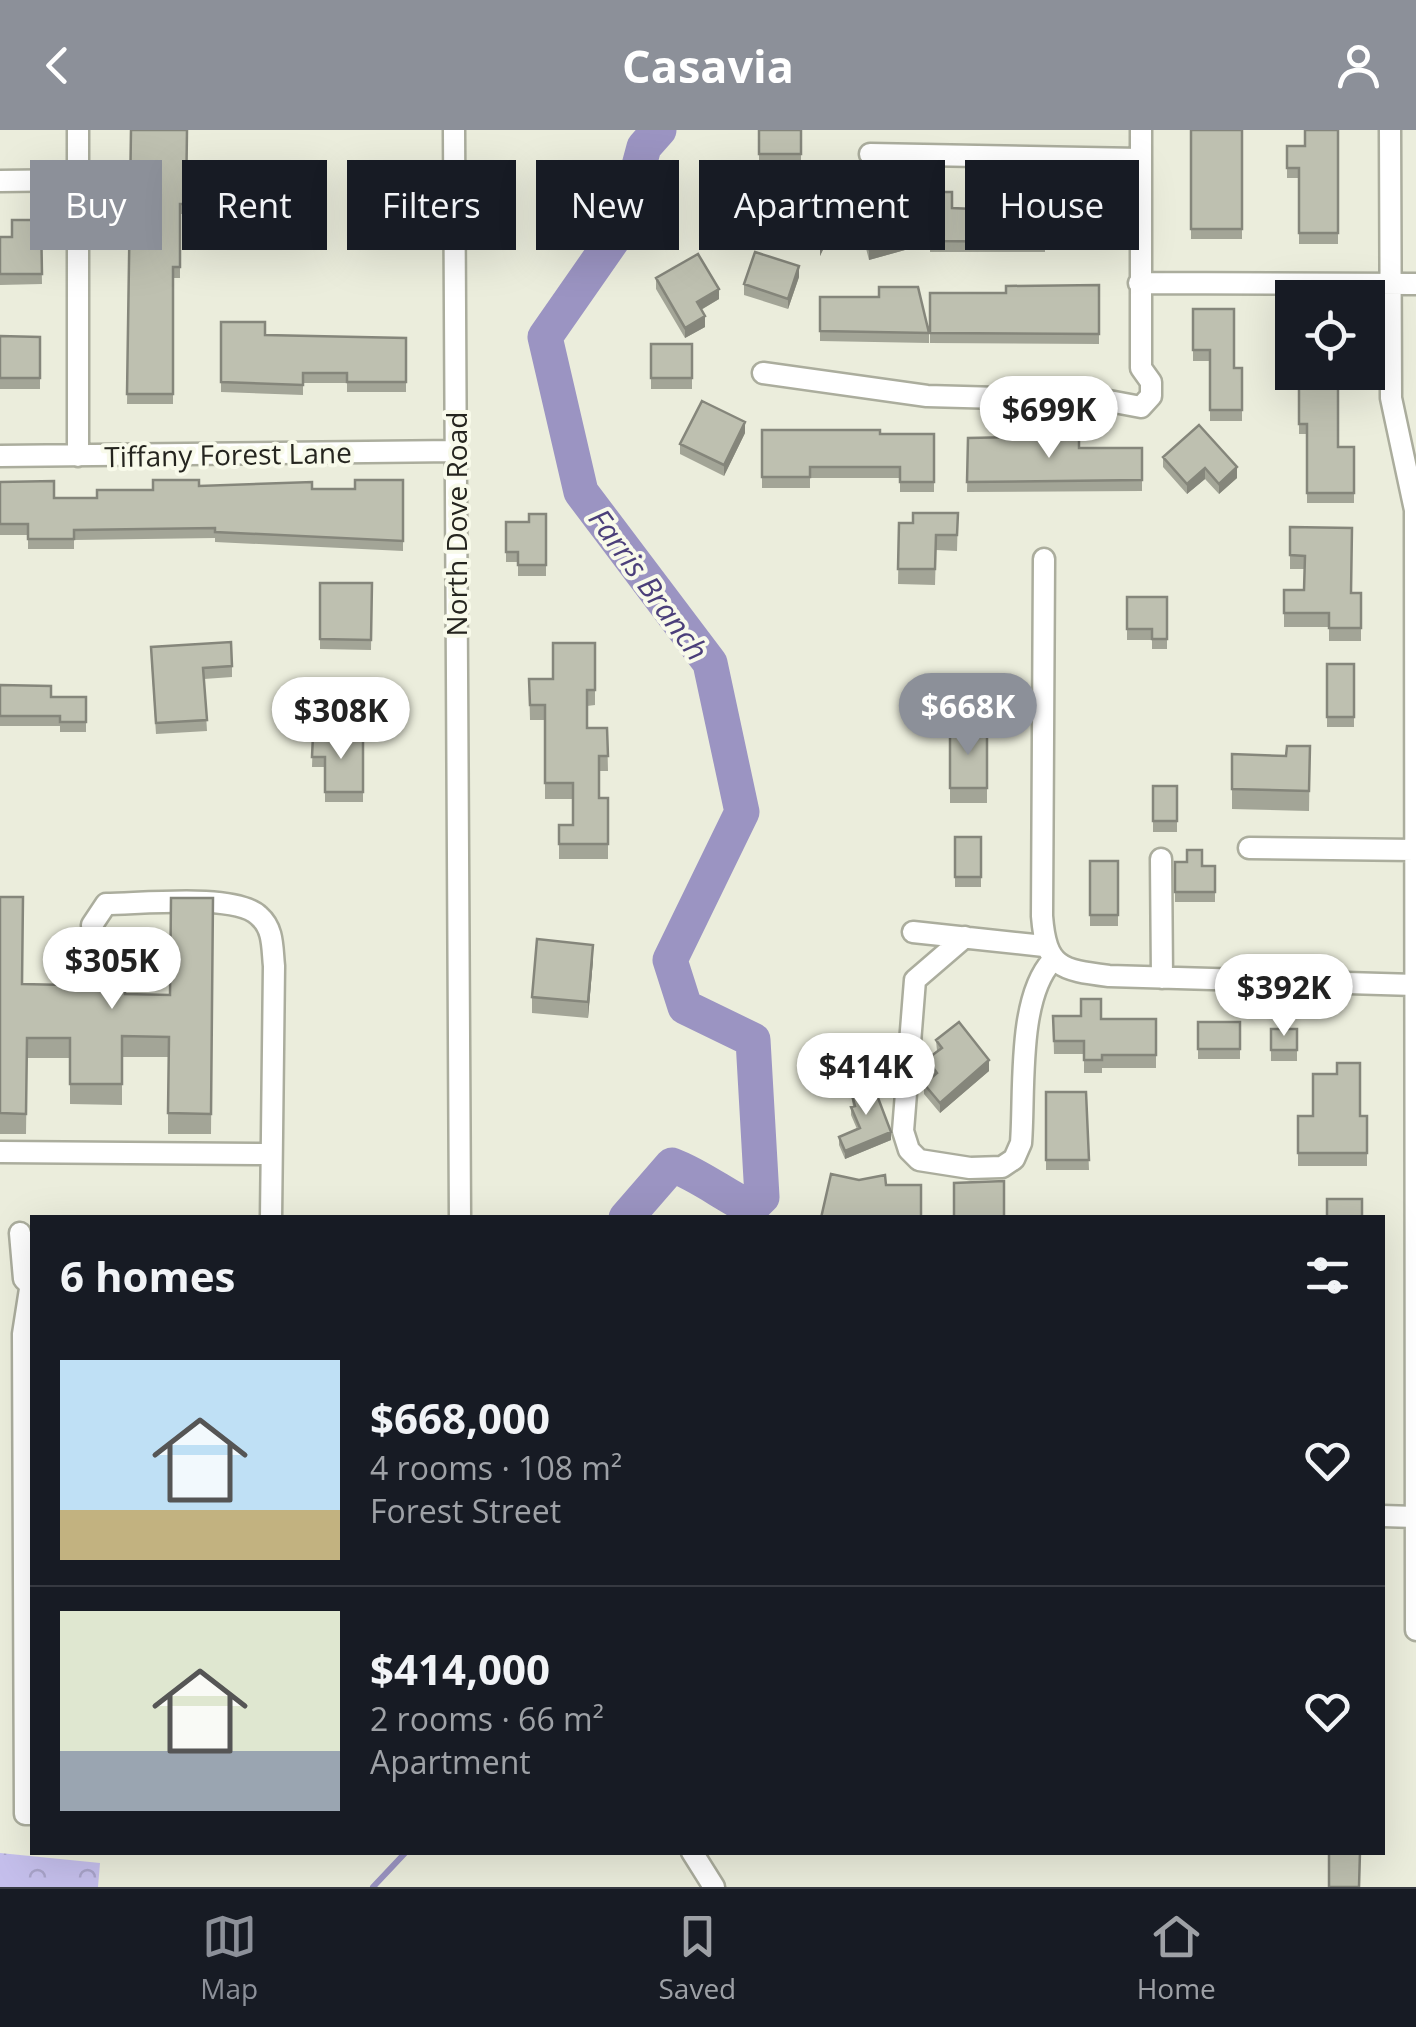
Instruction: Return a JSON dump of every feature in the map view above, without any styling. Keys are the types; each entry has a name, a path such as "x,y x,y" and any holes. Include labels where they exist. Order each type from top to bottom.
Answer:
{"street":[{"path":"78,130 78,160"},
{"name":"North Dove Road","path":"454,130 460,1215"},
{"path":"763,373 927,396 1109,401 1141,407 1151,396 1151,382 1141,368 1141,130"},
{"path":"1390,130 1391,398 1415,510 1416,1630"},
{"path":"870,154 1140,158"},
{"path":"0,180 30,180"},
{"path":"78,250 78,456"},
{"path":"1139,283 1416,284"},
{"name":"Tiffany Forest Lane","path":"0,456 456,452"},
{"path":"964,938 916,980 903,1131 909,1150 930,1164 1002,1168 1014,1158 1021,1143 1029,1013 1042,972 1055,958 1044,559"},
{"path":"1249,848 1414,850"},
{"path":"1161,859 1162,978"},
{"path":"92,924 106,904 237,904 258,914 271,931 274,966 271,1215"},
{"path":"913,932 964,938 1055,958 1109,976 1415,985"},
{"path":"0,1152 270,1154"},
{"path":"18,1233 24,1279 30,1287"},
{"path":"30,1295 24,1334 25,1814 30,1814"},
{"path":"1385,1516 1416,1517"},
{"path":"694,1855 714,1887"}],"green space":[{"path":"0,1853 100,1863 98,1887 0,1887"}],"building":[{"path":"131,130 187,130 187,160 182,160 180,267 173,267 173,394 127,394 129,250 162,250 162,160 131,160"},
{"path":"759,130 801,130 801,154 759,154"},
{"path":"1191,130 1242,130 1242,229 1191,229"},
{"path":"1305,130 1338,130 1338,233 1299,233 1299,168 1287,168 1287,146 1305,146"},
{"path":"945,192 952,192 952,208 965,209 965,241 945,241"},
{"path":"12,220 30,220 30,250 42,250 42,274 0,274 0,237 12,237"},
{"path":"755,252 799,266 788,299 744,284"},
{"path":"698,254 719,289 697,302 705,316 685,328 656,278"},
{"path":"1099,285 1099,334 930,333 930,293 1006,293 1006,286"},
{"path":"879,287 918,287 929,333 820,331 820,297 879,297"},
{"path":"1193,309 1234,309 1234,368 1242,368 1242,410 1210,410 1210,350 1193,350"},
{"path":"221,322 265,322 265,335 406,338 406,382 347,382 347,373 303,373 303,385 221,382"},
{"path":"0,336 40,337 40,378 0,378"},
{"path":"651,344 692,344 692,378 651,378"},
{"path":"1299,390 1338,390 1338,447 1354,447 1354,493 1307,493 1307,424 1299,424"},
{"path":"702,401 745,422 724,465 680,444"},
{"path":"1199,425 1237,467 1219,484 1205,468 1187,484 1163,457"},
{"path":"762,430 934,434 934,482 900,482 900,467 810,467 810,477 762,477"},
{"path":"1079,436 1079,448 1142,448 1142,480 967,482 968,438"},
{"path":"153,480 199,480 199,486 312,482 312,489 355,489 355,480 403,480 403,541 215,532 215,528 74,530 74,539 28,539 28,524 0,524 0,482 54,481 54,498 97,498 97,490 153,490"},
{"path":"913,513 958,513 957,535 936,535 935,569 898,569 899,523 913,523"},
{"path":"529,514 546,514 546,565 518,565 518,552 506,552 506,522 529,522"},
{"path":"1290,527 1352,528 1351,593 1361,593 1361,628 1329,628 1329,613 1284,613 1284,590 1304,590 1305,556 1290,555"},
{"path":"320,583 372,583 371,640 320,639"},
{"path":"1127,597 1167,597 1167,639 1152,639 1152,629 1127,629"},
{"path":"231,642 232,666 203,668 207,720 156,723 151,647"},
{"path":"553,643 595,643 595,690 587,690 587,728 607,728 608,756 599,756 599,798 608,798 608,844 559,844 559,825 573,825 573,783 545,783 545,705 530,705 529,679 553,679"},
{"path":"1327,664 1354,664 1354,717 1327,717"},
{"path":"0,685 51,686 51,697 86,697 86,722 60,722 60,716 0,716"},
{"path":"950,728 987,728 987,788 950,788"},
{"path":"313,735 363,735 363,792 325,792 325,757 312,757"},
{"path":"1287,746 1310,746 1309,791 1232,789 1232,754 1286,756"},
{"path":"1153,786 1177,786 1177,821 1153,821"},
{"path":"955,837 981,837 981,877 955,877"},
{"path":"1187,850 1202,850 1202,866 1215,866 1215,892 1175,892 1175,862 1187,862"},
{"path":"1090,861 1118,861 1118,915 1090,915"},
{"path":"0,897 23,897 22,984 66,985 66,958 125,959 125,994 170,995 171,898 213,898 211,1114 168,1113 169,1037 122,1036 122,1084 70,1084 70,1038 27,1038 26,1114 0,1113"},
{"path":"537,939 593,945 588,1002 532,997"},
{"path":"1081,999 1101,999 1101,1019 1156,1019 1156,1055 1102,1055 1102,1060 1084,1060 1084,1041 1054,1041 1053,1016 1081,1016"},
{"path":"959,1022 989,1060 940,1103 924,1084 937,1073 927,1059 942,1048 936,1040"},
{"path":"1198,1022 1240,1022 1240,1049 1198,1049"},
{"path":"1271,1029 1297,1029 1297,1050 1271,1050"},
{"path":"1337,1063 1360,1063 1360,1116 1367,1116 1367,1153 1298,1153 1298,1116 1313,1116 1313,1074 1337,1074"},
{"path":"872,1082 891,1132 845,1151 839,1137 860,1128 851,1107 855,1106 850,1088"},
{"path":"1046,1092 1086,1092 1089,1160 1046,1160"},
{"path":"831,1174 859,1180 885,1175 886,1185 921,1185 921,1215 822,1215"},
{"path":"1004,1181 1004,1215 954,1215 954,1183"},
{"path":"1327,1199 1362,1199 1362,1215 1327,1215"},
{"path":"1329,1855 1360,1855 1359,1887 1329,1887"}],"waterway":[{"name":"Farris Branch","path":"629,1215 672,1165 751,1208 762,1197 753,1040 685,1007 670,960 742,812 710,663 581,492 545,337 623,225 644,147 659,130"},
{"name":"Farris Branch","path":"373,1887 403,1855"}]}
